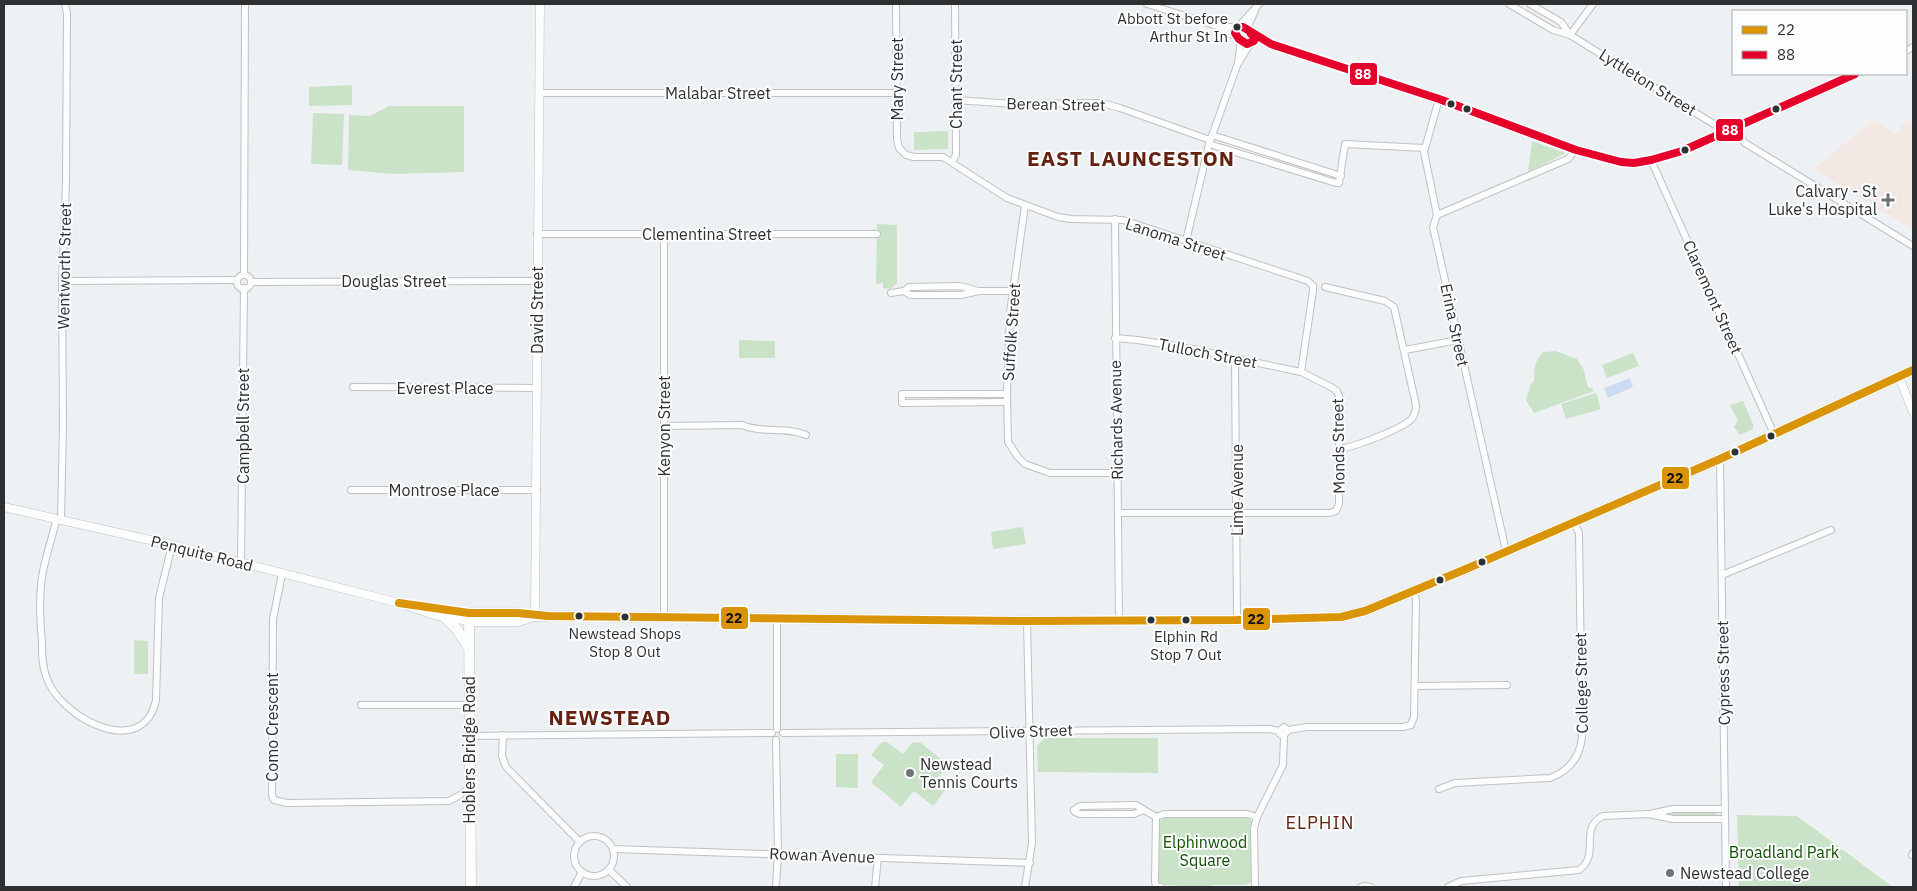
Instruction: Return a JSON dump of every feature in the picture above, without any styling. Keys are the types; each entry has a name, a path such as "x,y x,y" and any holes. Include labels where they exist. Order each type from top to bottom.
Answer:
{"highway":[{"path":"469,617 518,613 535,616 664,618 1119,621 1341,617 1365,611 1414,591 1720,459 1913,370"},
{"path":"444,617 456,628 469,648"},
{"name":"Hoblers Bridge Road","path":"469,617 471,887"}],"street":[{"name":"Wentworth Street","path":"65,4 67,13 66,183 62,281 63,428 59,519 42,578 41,635 43,662 46,677 52,690 77,715 88,722 114,730 128,731 143,723 154,709 156,700 159,598 172,545"},
{"name":"Wentworth Street","path":"67,13 70,4"},
{"path":"244,275 245,4"},
{"name":"David Street","path":"535,616 540,4"},
{"name":"Mary Street","path":"896,4 898,144 903,153"},
{"name":"Chant Street","path":"952,162 956,154 955,4"},
{"path":"1148,4 1220,27 1251,44 1271,44"},
{"name":"Lyttleton Street","path":"1509,4 1553,30 1570,34 1725,132"},
{"name":"Lyttleton Street","path":"1530,4 1561,22 1570,34"},
{"path":"1570,34 1593,4"},
{"path":"1238,63 1239,38 1235,33 1242,21 1258,5"},
{"path":"1186,241 1210,140 1238,63 1254,39 1249,32 1248,26 1258,5"},
{"path":"1220,27 1238,27 1271,44 1438,99 1576,150 1620,162 1634,163 1651,160 1682,151 1852,75"},
{"name":"Malabar Street","path":"540,93 896,93"},
{"name":"Erina Street","path":"1438,99 1425,148 1437,215 1433,228 1506,551"},
{"name":"Berean Street","path":"955,100 1014,104 1111,104 1336,184 1339,183 1341,176 1345,144 1425,148"},
{"path":"1733,128 1745,143 1913,246"},
{"path":"1437,215 1568,159 1576,150"},
{"name":"Lanoma Street","path":"903,153 914,157 943,157 1007,198 1064,219 1123,220 1311,283 1313,291 1301,372"},
{"name":"Claremont Street","path":"1651,160 1774,434"},
{"name":"Suffolk Street","path":"1025,205 1012,291 1007,394 1008,442 1025,464 1050,474 1117,473"},
{"name":"Richards Avenue","path":"1115,220 1119,621"},
{"name":"Clementina Street","path":"537,234 876,234"},
{"name":"Kenyon Street","path":"664,234 664,618"},
{"path":"62,281 237,280 240,276 244,275"},
{"path":"237,280 240,287 248,287 251,282 248,276 244,275"},
{"name":"Douglas Street","path":"251,282 538,281"},
{"path":"1325,287 1390,304 1397,314 1416,405 1416,412 1408,422 1353,447 1339,449"},
{"name":"Campbell Street","path":"242,564 244,288"},
{"path":"891,293 904,291 910,295 961,295 979,291 1012,291"},
{"name":"Tulloch Street","path":"1116,338 1138,340 1301,372"},
{"path":"1405,350 1458,340"},
{"name":"Lime Avenue","path":"1235,359 1237,620"},
{"name":"Monds Street","path":"1237,512 1330,513 1336,511 1339,504 1339,396 1337,391 1301,372"},
{"path":"1899,377 1913,412"},
{"name":"Everest Place","path":"353,387 537,388"},
{"path":"1007,394 902,394 902,403 1007,402"},
{"path":"664,426 742,425 750,429 777,430 806,435"},
{"name":"Cypress Street","path":"1720,459 1726,887"},
{"name":"Montrose Place","path":"351,490 537,490"},
{"name":"Penquite Road","path":"4,507 172,545 399,603 469,617"},
{"path":"1118,513 1237,512"},
{"name":"College Street","path":"1439,789 1455,783 1550,778 1561,773 1576,758 1581,746 1582,737 1579,535 1574,522"},
{"path":"1722,575 1831,530"},
{"name":"Como Crescent","path":"282,574 273,619 272,795 274,800 286,804 449,800 460,795 470,787"},
{"name":"Olive Street","path":"469,736 1269,729 1284,732 1307,727 1408,726 1413,722 1414,717 1416,600 1414,591"},
{"name":"Penquite Road","path":"399,603 444,617 469,617"},
{"path":"776,887 778,853 776,740 782,738 778,732 777,618"},
{"path":"1025,887 1032,843 1027,621"},
{"path":"1415,686 1507,685"},
{"path":"361,705 469,705"},
{"path":"1255,887 1254,828 1257,818 1284,765 1284,732"},
{"path":"503,735 502,756 506,767 580,842"},
{"path":"1143,810 1134,814 1080,814 1074,810 1080,806 1136,805 1156,817 1164,814 1247,814 1257,818"},
{"path":"1448,887 1461,881 1579,870 1588,862 1590,856 1591,826 1598,818 1604,816 1648,814 1673,809 1725,809"},
{"path":"1648,814 1673,819 1725,819"},
{"path":"1156,817 1156,887 1161,887"},
{"path":"592,836 605,839 613,849 614,860 609,870 599,875 588,875 582,872 578,867 574,854 580,842 592,836"},
{"name":"Rowan Avenue","path":"613,849 778,853 1030,863"},
{"path":"875,887 878,858"},
{"path":"609,870 627,887"},
{"path":"574,887 582,872"},
{"path":"1484,879 1486,887"},
{"path":"1460,887 1467,881"},
{"path":"1361,887 1371,887"}],"shaded area":[{"name":"Calvary - St Luke's Hospital","path":"1906,119 1913,125 1913,230 1813,169 1874,120 1896,134"}],"green space":[{"path":"352,85 352,105 309,106 309,87"},
{"path":"389,106 464,106 464,172 392,174 348,170 349,115 370,116"},
{"path":"313,113 344,114 342,165 311,164"},
{"path":"948,131 948,149 914,150 914,132"},
{"path":"1532,141 1566,153 1528,172"},
{"path":"877,224 897,225 897,283 890,289 883,288 883,283 876,284"},
{"path":"739,340 775,341 775,358 739,358"},
{"path":"1556,351 1577,359 1583,368 1588,387 1594,391 1534,413 1526,400 1530,386 1534,381 1536,362 1543,352"},
{"path":"1633,353 1639,366 1607,378 1602,365"},
{"path":"1596,393 1601,409 1566,419 1561,404"},
{"path":"1743,401 1753,424 1753,429 1740,435 1734,427 1738,420 1730,405"},
{"path":"1023,527 1026,544 993,549 991,532"},
{"path":"134,640 148,641 148,674 134,674"},
{"path":"1044,738 1158,738 1158,773 1038,772 1037,746"},
{"name":"Newstead Tennis Courts","path":"882,742 887,742 903,754 913,742 921,743 948,765 936,780 946,789 933,806 914,791 901,807 871,782 884,765 871,755"},
{"path":"836,754 858,754 858,788 836,787"},
{"path":"1697,811 1714,812 1717,814 1716,816 1671,817 1661,814"},
{"name":"Broadland Park","path":"1737,815 1797,816 1893,887 1739,887"},
{"name":"Elphinwood Square","path":"1249,818 1253,823 1251,882 1246,885 1212,885 1206,887 1162,885 1159,881 1159,824 1162,819"}],"water":[{"path":"1630,378 1633,387 1608,398 1604,388"}],"transit line":[{"name":"88","path":"1251,34 1254,37 1254,41 1247,44 1239,39 1235,33 1237,27 1243,27 1271,44 1439,99 1576,150 1621,162 1634,163 1682,151 1853,75"},
{"name":"22","path":"399,603 469,613 518,613 548,616 1027,621 1237,620 1341,617 1365,611 1466,569 1720,459 1913,370"}],"place":[{"name":"Abbott St before Arthur St In","path":"1237,27"},
{"name":"Calvary - St Luke's Hospital","path":"1888,200"},
{"name":"Newstead Shops Stop 8 Out","path":"625,617"},
{"name":"Elphin Rd Stop 7 Out","path":"1186,620"},
{"name":"Newstead Tennis Courts","path":"910,773"},
{"name":"Newstead College","path":"1670,873"}],"district":[{"name":"EAST LAUNCESTON","path":"1131,158"},
{"name":"NEWSTEAD","path":"610,717"},
{"name":"ELPHIN","path":"1320,822"}]}
